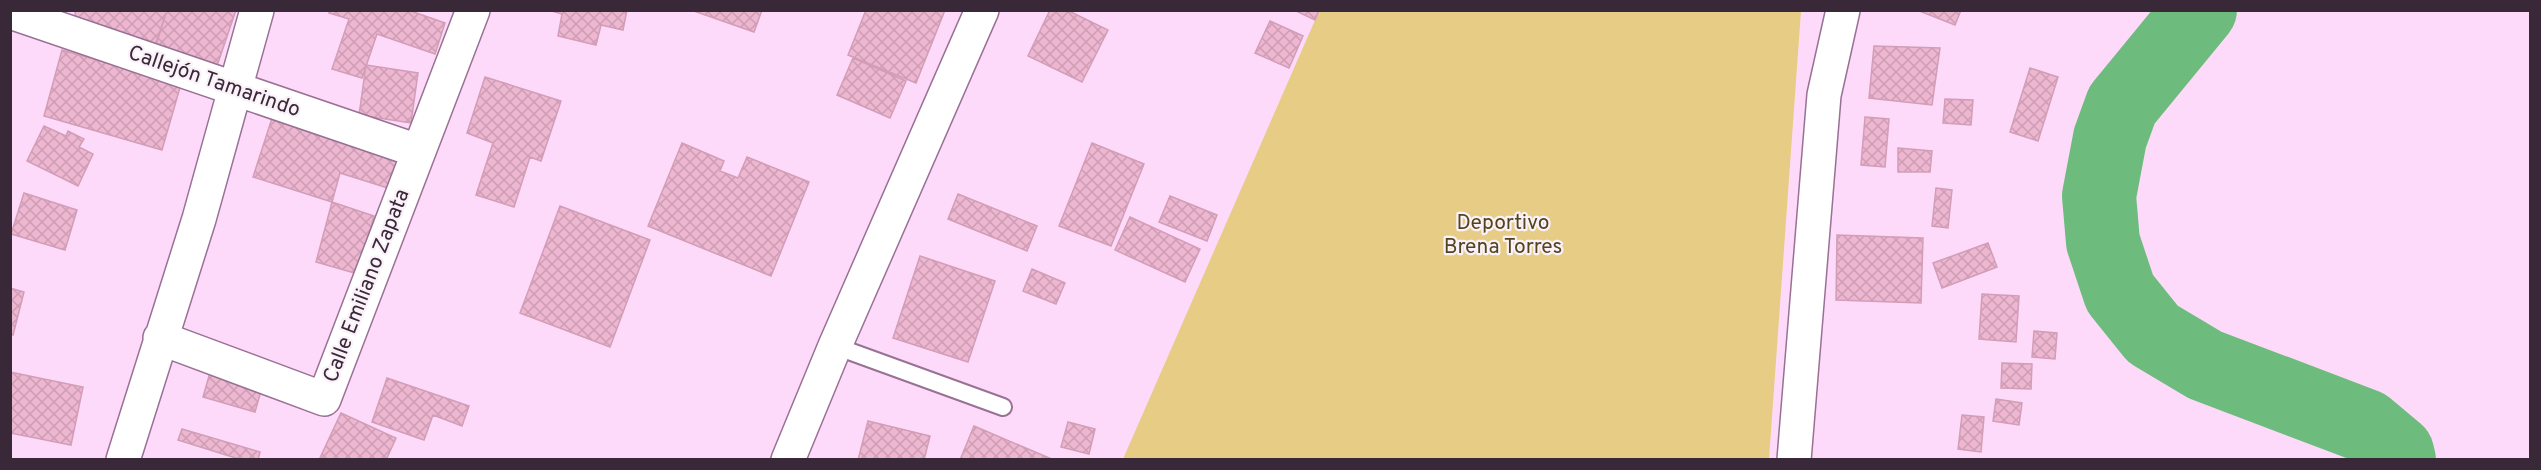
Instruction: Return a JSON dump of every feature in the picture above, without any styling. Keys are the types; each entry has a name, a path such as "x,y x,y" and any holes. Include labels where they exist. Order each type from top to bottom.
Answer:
{"street":[{"path":"123,459 199,219 257,10"},
{"name":"Calle Emiliano Zapata","path":"160,338 324,399 473,10"},
{"path":"788,459 982,10"},
{"path":"1794,459 1824,94 1843,10"},
{"name":"Callejón Tamarindo","path":"10,12 418,151"}],"lane":[{"path":"835,346 1003,407"}],"green space":[{"name":"Deportivo Brena Torres","path":"1319,11 1801,11 1769,459 1123,459"}],"building":[{"path":"75,10 236,10 216,69 152,58 166,13 152,55 76,31"},
{"path":"330,10 408,10 445,23 435,54 377,34 362,78 332,69 349,19 329,13"},
{"path":"548,10 627,10 623,30 601,25 596,45 558,36 562,14"},
{"path":"691,10 762,10 754,32"},
{"path":"866,10 945,10 916,83 848,55"},
{"path":"1050,10 1067,10 1108,30 1082,82 1028,56"},
{"path":"1294,10 1319,10 1315,20"},
{"path":"1917,10 1961,10 1955,25"},
{"path":"1270,21 1303,36 1289,68 1255,53"},
{"path":"1874,46 1940,48 1932,105 1869,98"},
{"path":"62,50 181,84 162,150 44,116"},
{"path":"853,58 906,81 890,118 837,95"},
{"path":"366,65 418,73 411,123 359,115"},
{"path":"2030,68 2058,77 2038,141 2010,132"},
{"path":"485,77 561,101 541,161 530,157 514,207 476,195 493,143 467,133"},
{"path":"1945,99 1973,100 1971,125 1943,123"},
{"path":"275,109 403,150 391,189 340,173 332,202 253,177"},
{"path":"1865,117 1889,119 1885,167 1861,165"},
{"path":"44,126 66,136 68,131 84,139 79,147 93,154 78,186 27,161"},
{"path":"682,143 724,161 720,171 738,178 747,157 809,182 771,276 648,226"},
{"path":"1092,143 1144,164 1111,246 1059,226"},
{"path":"1898,148 1932,151 1930,172 1898,172"},
{"path":"1936,188 1952,190 1948,228 1932,226"},
{"path":"24,193 77,210 65,250 11,234"},
{"path":"958,194 1037,226 1027,251 948,219"},
{"path":"1170,196 1217,215 1207,241 1159,222"},
{"path":"332,202 374,216 358,274 316,262"},
{"path":"560,206 650,240 610,347 520,313"},
{"path":"1130,217 1200,249 1185,282 1115,250"},
{"path":"1837,235 1923,238 1921,303 1836,300"},
{"path":"1988,243 1997,267 1942,288 1933,263"},
{"path":"920,256 995,281 968,362 893,338"},
{"path":"1032,269 1065,283 1056,304 1023,291"},
{"path":"10,288 24,292 13,335 10,334"},
{"path":"1982,294 2019,296 2016,342 1979,339"},
{"path":"2034,331 2057,333 2055,359 2032,357"},
{"path":"2002,363 2032,364 2031,389 2001,388"},
{"path":"211,369 263,384 255,412 203,397"},
{"path":"10,372 83,387 71,445 10,433"},
{"path":"387,378 469,406 462,426 433,415 424,440 372,422"},
{"path":"1996,399 2022,403 2019,425 1993,421"},
{"path":"341,413 396,438 386,460 319,460"},
{"path":"1962,415 1984,417 1981,452 1958,449"},
{"path":"868,421 930,436 924,460 858,460"},
{"path":"1068,422 1095,429 1089,454 1061,447"},
{"path":"974,426 1054,460 960,460"},
{"path":"182,429 260,452 258,460 242,460 178,440"}],"waterway":[{"path":"2200,10 2122,105 2110,138 2099,196 2103,242 2120,293 2153,334 2205,365 2366,426 2397,452 2399,460"}]}
